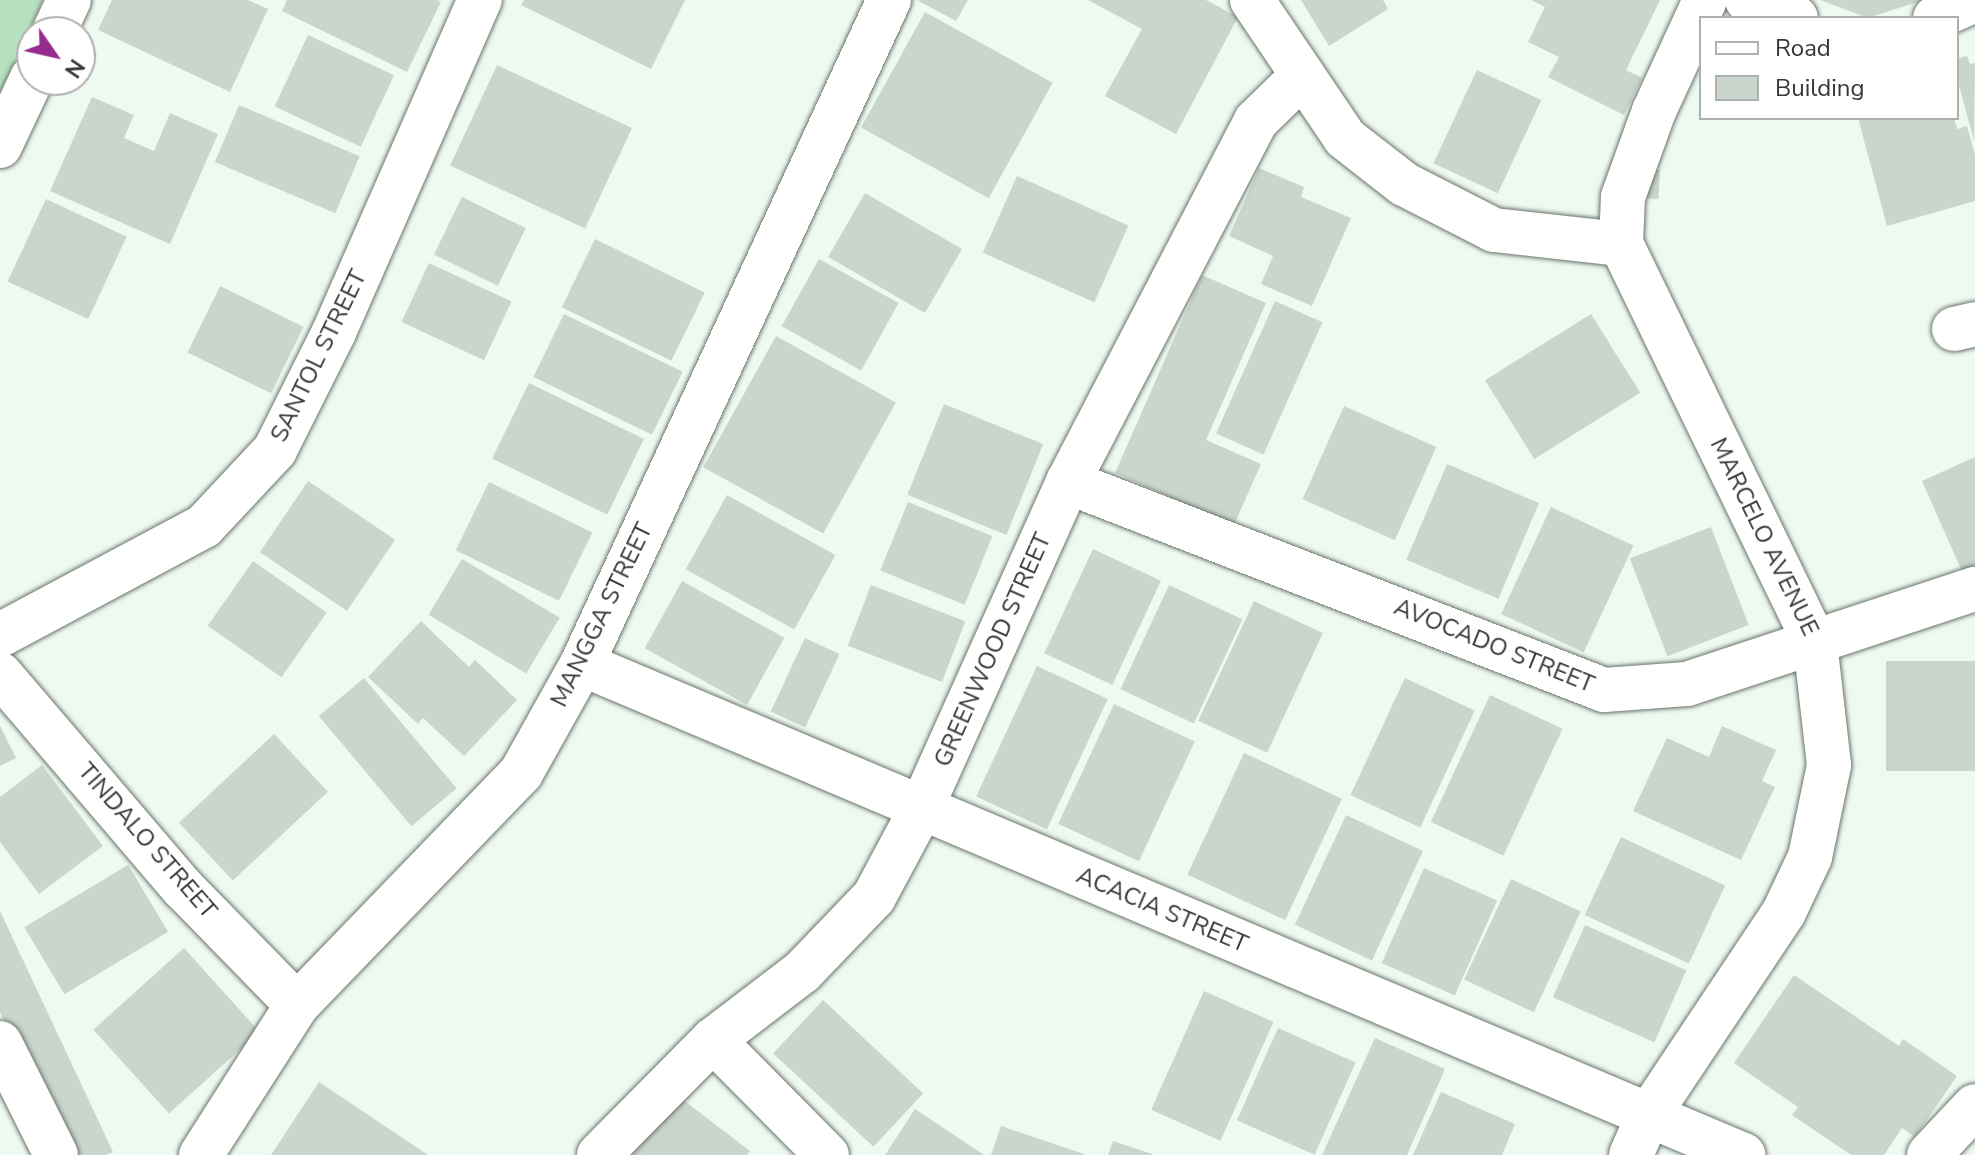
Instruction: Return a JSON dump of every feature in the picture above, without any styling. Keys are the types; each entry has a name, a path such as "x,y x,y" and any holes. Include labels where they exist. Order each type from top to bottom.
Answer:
{"street":[{"name":"SANTOL STREET","path":"0,635 204,526 275,450 334,332 480,0"},
{"name":"MANGGA STREET","path":"201,1155 297,1005 353,942 513,783 582,664 889,0"},
{"path":"1252,0 1300,78 1345,138 1404,184 1494,230 1621,244"},
{"name":"MARCELO AVENUE","path":"1631,1155 1648,1116 1784,912 1810,857 1829,765 1815,643 1621,244 1623,197 1654,111 1705,0"},
{"path":"1747,0 1791,16"},
{"path":"1939,16 1975,0"},
{"name":"GREENWOOD STREET","path":"599,1155 713,1040 802,972 874,897 921,809 1068,482 1256,121 1300,78"},
{"path":"0,146 24,96"},
{"name":"AVOCADO STREET","path":"1068,482 1604,690 1687,684 1975,589"},
{"name":"ACACIA STREET","path":"582,664 1743,1155"},
{"name":"TINDALO STREET","path":"0,674 183,888 297,1005"},
{"path":"713,1040 827,1155"},
{"path":"0,1043 56,1155"},
{"path":"1929,1155 1975,1106"}],"green space":[{"path":"0,0 43,0 36,16 16,16 16,60 0,95"}],"building":[{"path":"112,0 248,0 268,9 230,92 98,30"},
{"path":"287,0 441,2 407,72 282,11"},
{"path":"524,0 685,0 651,69 521,5"},
{"path":"917,0 968,0 956,21"},
{"path":"1088,0 1206,0 1238,17 1176,134 1105,96 1142,29"},
{"path":"1301,0 1383,0 1388,9 1329,46"},
{"path":"1531,0 1660,0 1626,70 1642,78 1624,115 1548,77 1559,57 1528,42 1545,7"},
{"path":"1820,0 1924,0 1874,16 1863,16"},
{"path":"925,12 1053,83 989,198 861,127"},
{"path":"308,35 394,75 361,147 275,107"},
{"path":"1967,56 1970,64 1975,63 1974,141 1959,85 1959,58"},
{"path":"497,65 632,128 585,229 450,166"},
{"path":"1477,70 1541,100 1498,193 1433,163"},
{"path":"92,97 134,115 124,138 154,151 170,113 218,134 170,244 50,191"},
{"path":"239,105 360,156 335,213 215,162"},
{"path":"1859,120 1955,120 1957,129 1967,126 1975,155 1975,201 1887,226"},
{"path":"1259,168 1304,187 1301,197 1351,218 1312,306 1261,284 1273,256 1229,236"},
{"path":"1642,169 1660,170 1658,199 1640,198"},
{"path":"1017,176 1128,226 1094,302 983,253"},
{"path":"865,193 962,249 925,313 828,257"},
{"path":"462,197 526,228 498,286 434,255"},
{"path":"46,199 127,237 88,319 8,281"},
{"path":"595,239 705,292 671,361 562,307"},
{"path":"819,259 899,303 861,370 782,326"},
{"path":"429,263 511,301 484,360 402,322"},
{"path":"1202,275 1266,303 1206,440 1261,464 1234,525 1115,473"},
{"path":"220,286 304,327 271,393 188,353"},
{"path":"1275,301 1323,322 1264,455 1216,433"},
{"path":"564,314 683,372 652,435 533,377"},
{"path":"1591,314 1640,393 1534,459 1485,380"},
{"path":"776,336 896,402 823,534 703,467"},
{"path":"529,383 644,439 607,515 492,458"},
{"path":"944,404 1043,444 1006,535 907,495"},
{"path":"1344,406 1436,447 1395,540 1303,499"},
{"path":"1975,457 1975,572 1964,576 1922,481"},
{"path":"1447,464 1539,503 1498,599 1406,560"},
{"path":"308,481 395,540 347,611 260,552"},
{"path":"489,482 592,532 559,601 456,550"},
{"path":"727,495 835,555 794,629 686,569"},
{"path":"908,502 992,536 965,605 880,571"},
{"path":"1551,507 1633,545 1584,652 1501,614"},
{"path":"1711,527 1749,625 1667,656 1630,558"},
{"path":"1093,549 1161,581 1112,685 1044,653"},
{"path":"462,559 560,618 526,673 429,615"},
{"path":"253,561 327,613 281,677 208,626"},
{"path":"682,581 784,638 747,705 645,648"},
{"path":"871,585 965,621 942,682 848,646"},
{"path":"1169,585 1242,619 1194,723 1120,689"},
{"path":"1254,601 1323,633 1267,753 1198,721"},
{"path":"421,621 469,667 475,660 517,700 464,756 423,718 418,724 368,677"},
{"path":"805,638 839,654 805,727 771,711"},
{"path":"1886,661 1975,661 1975,771 1886,771"},
{"path":"1037,666 1108,699 1047,829 976,797"},
{"path":"364,678 457,788 411,826 319,716"},
{"path":"1405,678 1475,711 1420,827 1350,795"},
{"path":"1490,695 1563,729 1503,856 1431,822"},
{"path":"1114,704 1195,742 1139,861 1058,824"},
{"path":"0,726 16,758 0,766"},
{"path":"1722,726 1776,750 1762,781 1775,787 1741,860 1633,811 1667,738 1709,757"},
{"path":"274,734 328,792 233,880 179,823"},
{"path":"1244,753 1342,799 1285,920 1187,874"},
{"path":"42,765 103,846 39,894 0,842 0,797"},
{"path":"1346,815 1423,851 1372,961 1295,925"},
{"path":"1621,837 1725,886 1689,964 1585,915"},
{"path":"128,865 168,932 64,994 24,927"},
{"path":"1424,868 1497,901 1455,996 1382,963"},
{"path":"1511,879 1581,912 1534,1012 1464,980"},
{"path":"0,911 113,1152 106,1155 67,1155 0,1012"},
{"path":"1585,925 1686,970 1654,1042 1553,997"},
{"path":"184,948 260,1032 169,1114 93,1030"},
{"path":"1794,975 1899,1046 1903,1039 1957,1076 1915,1137 1902,1128 1884,1155 1851,1155 1792,1115 1798,1107 1734,1063"},
{"path":"1204,991 1273,1022 1221,1141 1151,1110"},
{"path":"823,1000 923,1093 873,1147 773,1053"},
{"path":"1278,1028 1356,1063 1315,1155 1237,1120"},
{"path":"1375,1038 1445,1069 1407,1155 1322,1155"},
{"path":"319,1082 428,1155 271,1155"},
{"path":"1441,1092 1515,1124 1502,1155 1413,1155"},
{"path":"678,1096 750,1151 747,1155 632,1155"},
{"path":"915,1109 984,1155 885,1155"},
{"path":"1001,1126 1084,1154 1084,1155 991,1155"},
{"path":"1113,1141 1152,1154 1152,1155 1108,1155"}]}
